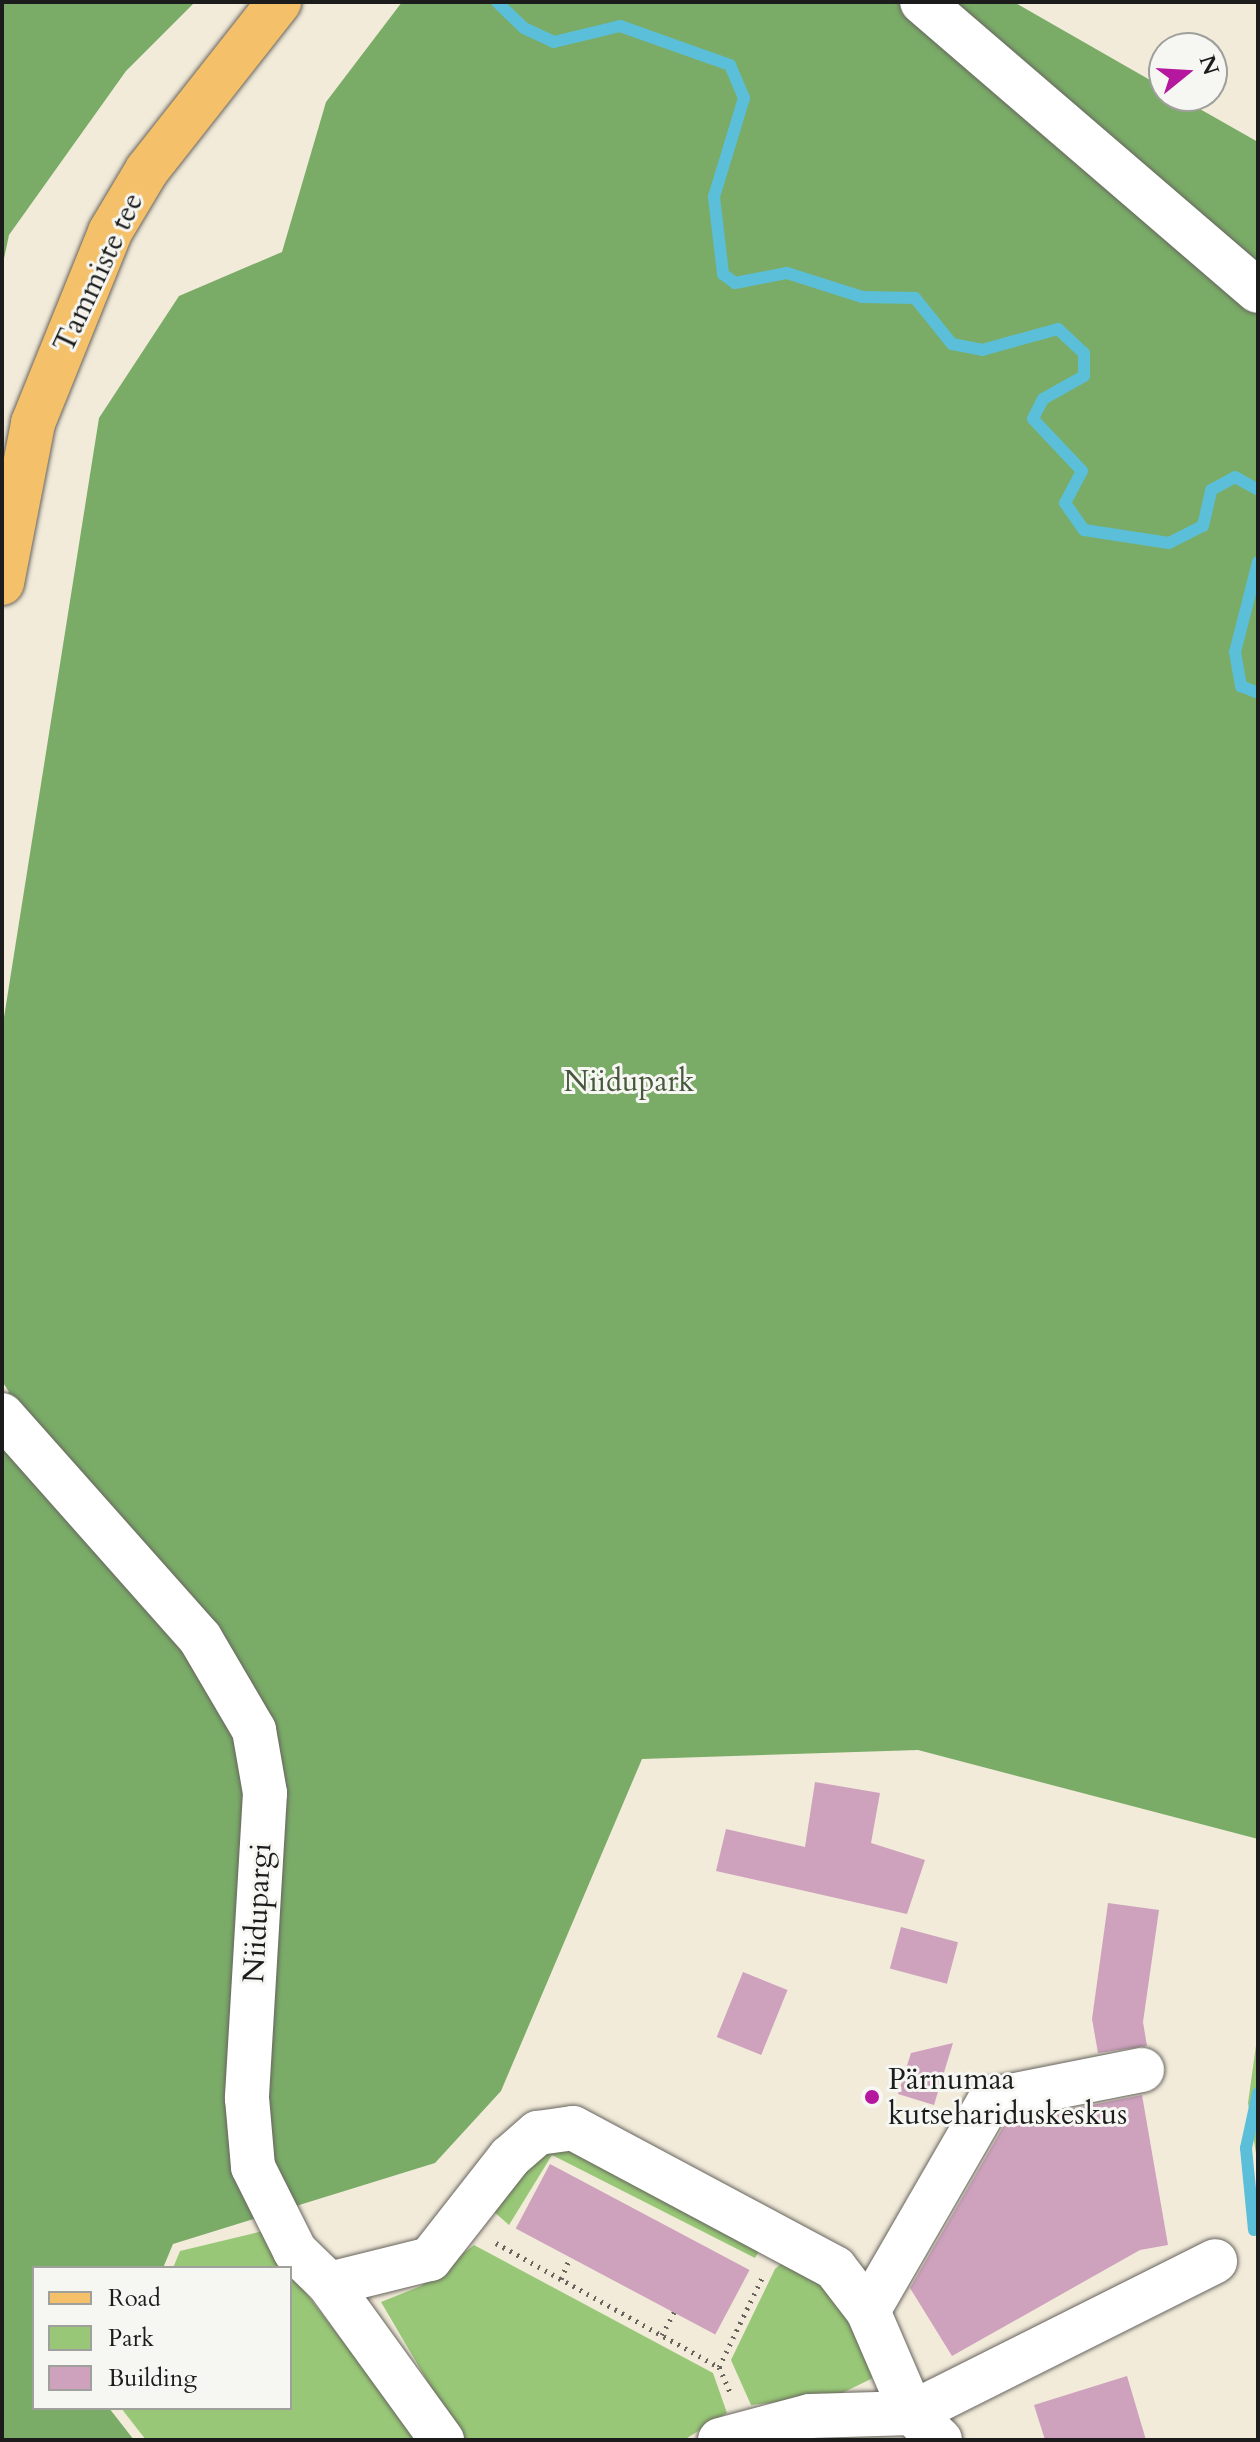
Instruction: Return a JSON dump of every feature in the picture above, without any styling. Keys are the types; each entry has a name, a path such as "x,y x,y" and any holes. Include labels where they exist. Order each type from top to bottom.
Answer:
{"main road":[{"name":"Tammiste tee","path":"2,583 33,423 110,232 147,170 279,2"}],"street":[{"path":"922,2 1258,291"},
{"name":"Niidupargi","path":"2,1415 200,1638 254,1730 265,1793 247,2098 253,2167 295,2251 329,2284 442,2440"},
{"path":"868,2311 990,2100 1142,2070"},
{"path":"329,2284 430,2259 538,2133 573,2128 780,2242 835,2268 868,2311 926,2426"},
{"path":"720,2440 810,2416 926,2426 1215,2261"}],"path":[{"path":"458,2223 719,2367 780,2242"},
{"path":"561,2279 570,2258"},
{"path":"662,2335 674,2312"}],"green space":[{"path":"2,2 195,2 126,71 9,235 2,268"},
{"name":"Niidupark","path":"402,2 1014,2 1148,79 1148,112 1205,112 1258,142 1258,1839 918,1750 642,1759 501,2091 435,2163 173,2244 164,2266 32,2266 32,2410 111,2410 134,2440 2,2440 2,1398 9,1392 2,1381 2,1030 99,418 179,296 282,252 326,102"},
{"path":"1258,2031 1258,2166 1248,2103"},
{"path":"574,2140 764,2243 755,2258 552,2155 509,2225 492,2210 540,2148"},
{"path":"263,2231 287,2266 174,2266 180,2251"},
{"path":"474,2245 713,2373 727,2413 684,2440 462,2440 381,2302 421,2286"},
{"path":"790,2256 834,2285 875,2377 838,2395 751,2405 731,2360 775,2269"},
{"path":"292,2275 418,2440 146,2440 123,2410 292,2410"}],"building":[{"path":"815,1782 880,1793 871,1843 925,1860 907,1914 716,1871 726,1829 805,1847"},
{"path":"1108,1903 1159,1910 1143,2022 1147,2046 1098,2053 1092,2019"},
{"path":"901,1927 958,1942 947,1984 890,1969"},
{"path":"743,1972 788,1990 761,2055 717,2037"},
{"path":"953,2043 934,2105 898,2094 911,2053"},
{"path":"1142,2095 1168,2245 1140,2250 952,2356 910,2288 1006,2122"},
{"path":"550,2164 750,2270 715,2335 516,2228"},
{"path":"1127,2376 1146,2440 1045,2440 1034,2405"}],"waterway":[{"path":"497,2 524,28 554,42 620,26 730,65 744,98 714,197 723,274 735,283 787,273 862,297 915,298 952,344 982,350 1058,329 1084,353 1084,376 1043,399 1033,419 1082,471 1065,503 1084,530 1169,543 1203,526 1211,490 1235,477 1258,490"},
{"path":"1258,562 1235,652 1241,686 1258,693"},
{"path":"1254,2230 1246,2148 1258,2093"}],"place":[{"name":"Pärnumaa kutsehariduskeskus","path":"872,2097"}]}
